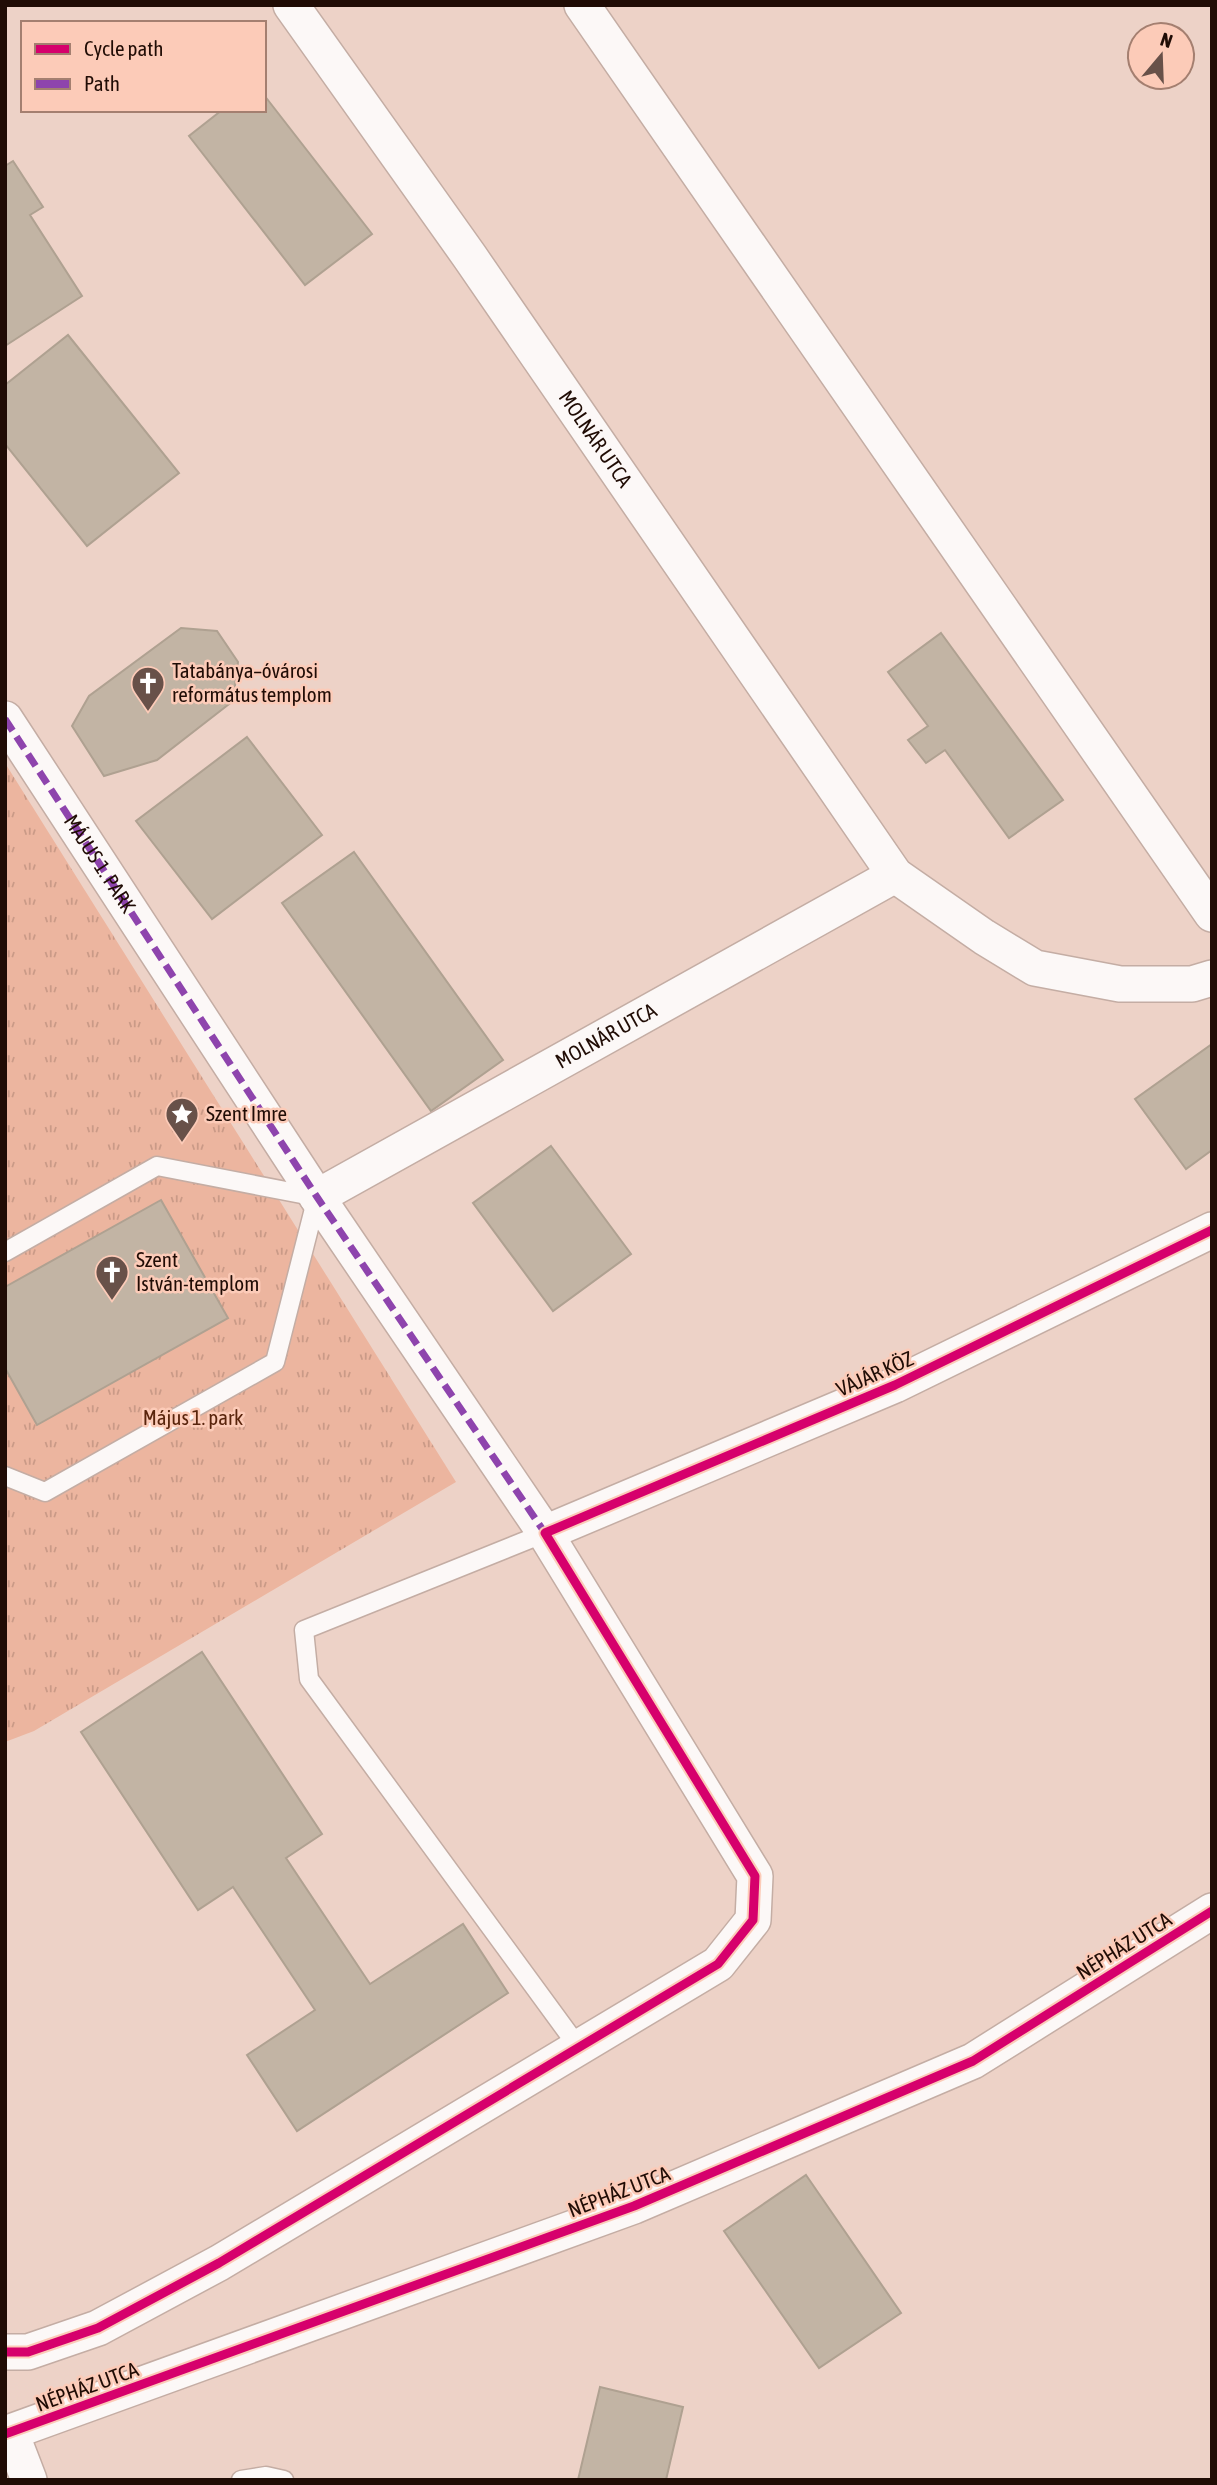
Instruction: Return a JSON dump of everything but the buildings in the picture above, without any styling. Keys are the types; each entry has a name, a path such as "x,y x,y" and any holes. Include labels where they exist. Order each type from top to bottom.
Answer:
{"street":[{"name":"MOLNÁR UTCA","path":"291,5 470,257 895,875 984,937 1035,968 1121,984 1192,984 1212,978"},
{"path":"582,5 1212,914"},
{"name":"MÁJUS 1. PARK","path":"5,719 317,1197 545,1533 755,1876 753,1920 718,1964 219,2263 98,2328 28,2352 5,2352"},
{"name":"MOLNÁR UTCA","path":"317,1197 895,875"},
{"name":"VÁJÁR KÖZ","path":"545,1533 895,1385 1212,1230"},
{"name":"NÉPHÁZ UTCA","path":"8,2434 634,2206 974,2061 1212,1911"},
{"path":"8,2434 29,2480"}],"lane":[{"path":"5,1252 157,1166 317,1197 275,1362 45,1492 5,1476"},
{"path":"545,1533 304,1630 309,1679 579,2048"},
{"path":"242,2480 266,2476 284,2480"}],"green space":[{"name":"Május 1. park","path":"5,763 456,1482 34,1731 5,1742"}],"marked path":[{"path":"5,719 317,1197 545,1533"}],"cycle path":[{"path":"5,2352 28,2352 98,2328 219,2263 718,1964 753,1920 755,1876 545,1533 895,1385 1212,1230"},
{"path":"5,2434 634,2206 973,2061 1212,1911"}],"place":[{"name":"Tatabánya–óvárosi református templom","path":"148,713"},
{"name":"Szent Imre","path":"182,1144"},
{"name":"Szent István-templom","path":"112,1302"}]}
